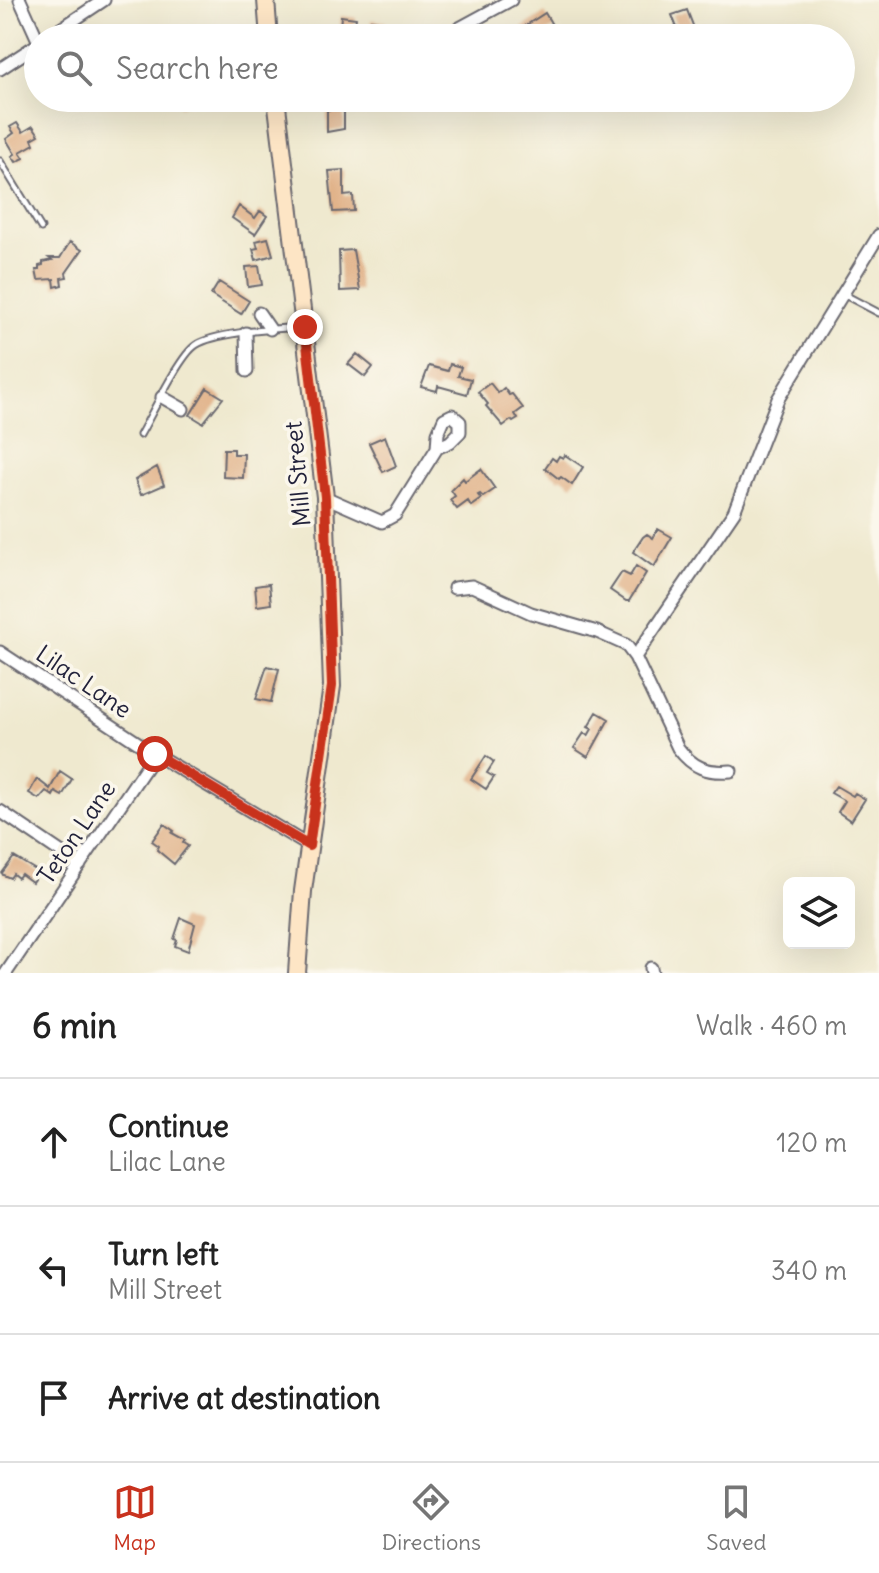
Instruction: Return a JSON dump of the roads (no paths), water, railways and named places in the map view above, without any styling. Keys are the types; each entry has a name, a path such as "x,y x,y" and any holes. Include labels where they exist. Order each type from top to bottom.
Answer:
{"main road":[{"path":"266,0 268,24"},
{"name":"Mill Street","path":"278,112 325,497 332,686 309,846 297,973"}],"street":[{"path":"20,0 30,24"},
{"path":"68,24 104,0"},
{"path":"467,24 511,0"},
{"path":"0,69 24,52"},
{"path":"635,657 734,512 778,399 879,235"},
{"path":"259,313 270,329"},
{"path":"246,333 247,371"},
{"path":"162,397 183,409"},
{"path":"325,497 382,522 395,515 437,448"},
{"path":"454,588 472,586 531,613 597,632 626,645 687,760 701,769 731,771"},
{"name":"Lilac Lane","path":"0,652 155,754 309,846"},
{"name":"Teton Lane","path":"6,973 155,754"},
{"path":"0,811 80,865"}],"lane":[{"path":"0,161 41,228"},
{"path":"843,293 879,313"},
{"path":"140,435 184,359 196,345 270,329 305,327"}]}
